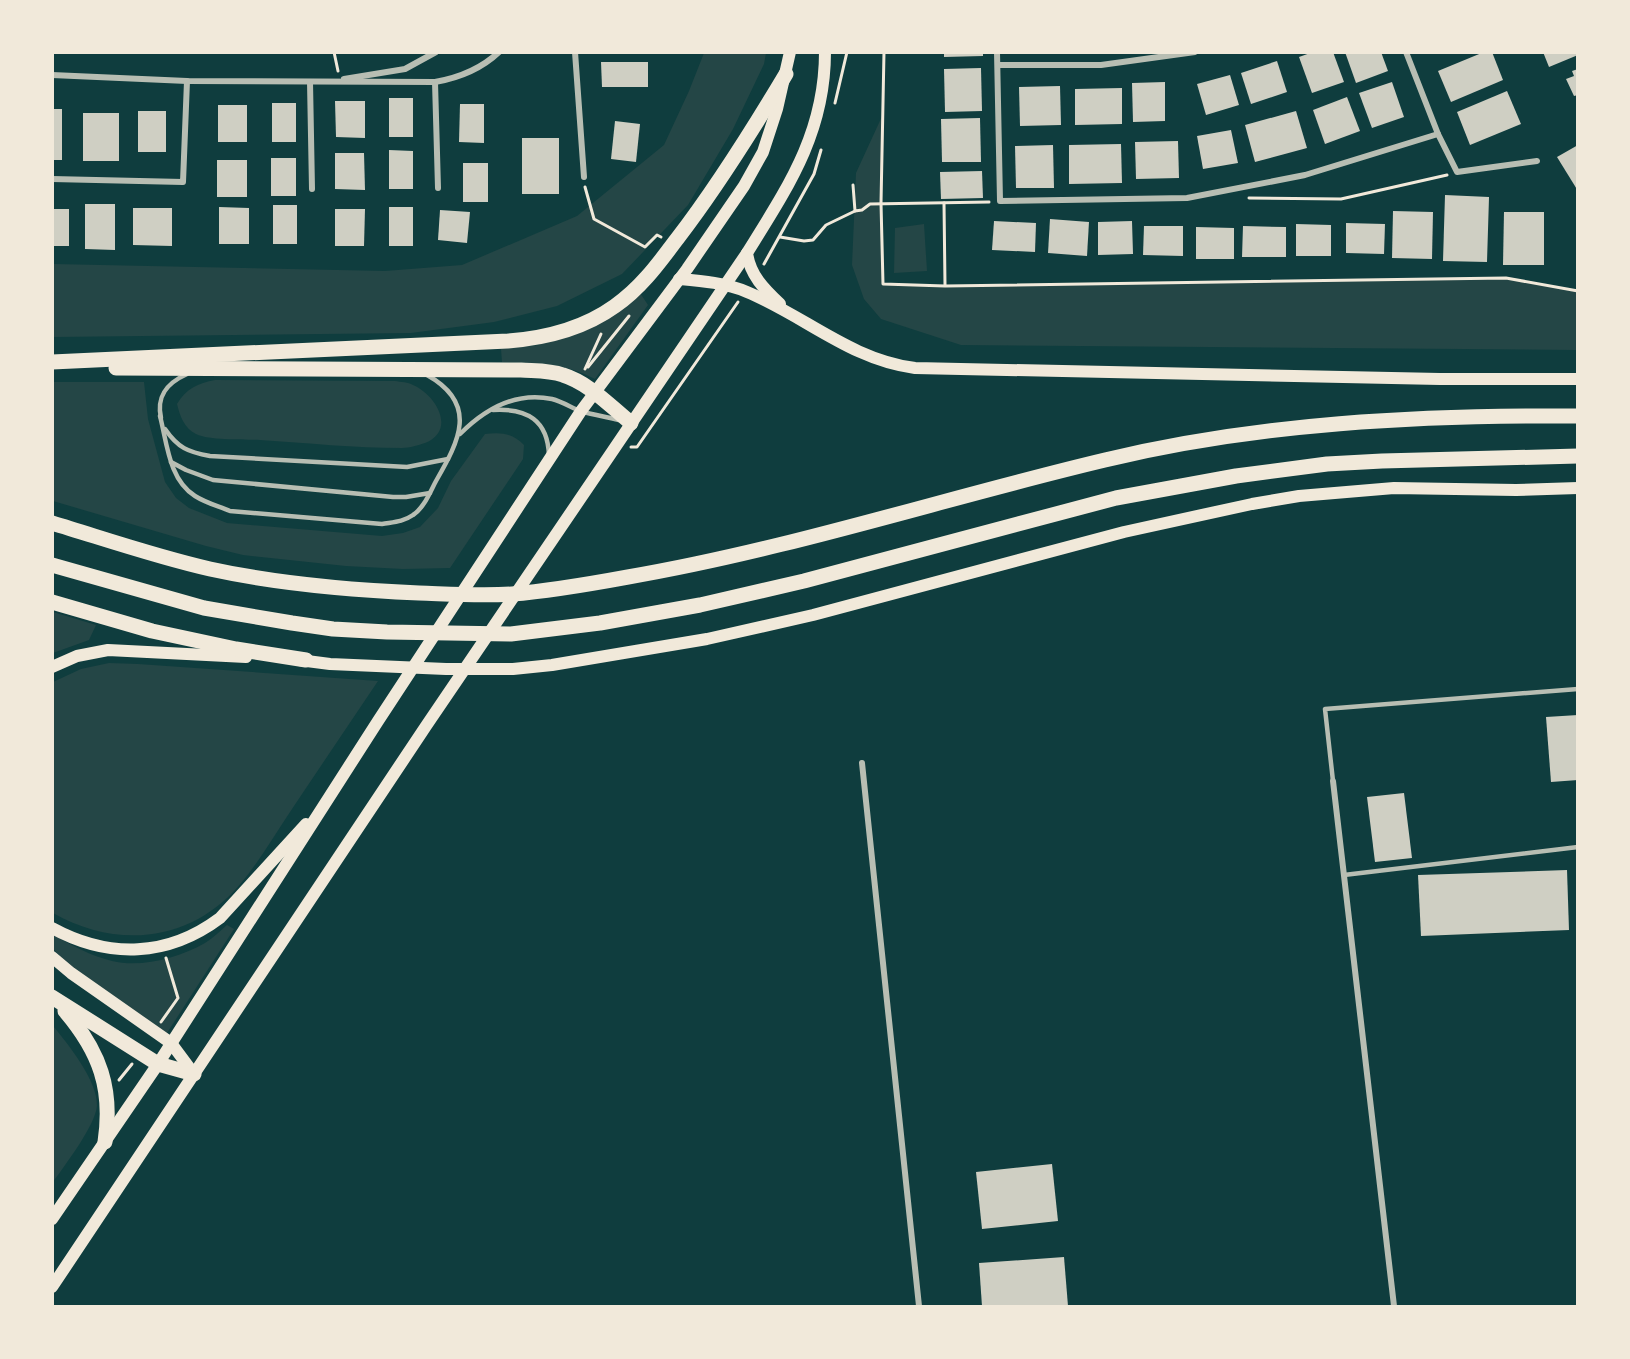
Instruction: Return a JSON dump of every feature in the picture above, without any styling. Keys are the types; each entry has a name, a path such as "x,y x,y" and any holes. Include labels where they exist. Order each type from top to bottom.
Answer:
{"highway":[{"path":"52,362 531,339 553,335 587,323 605,313 638,286 675,241 758,120 786,74"},
{"path":"52,368 547,372 561,374 579,381 631,423"},
{"path":"52,523 212,569 298,584 388,592 509,594 594,583 692,566 795,543 1107,459 1230,436 1323,424 1497,416 1578,416"},
{"path":"52,565 204,609 292,623 333,629 387,632 511,634 600,622 711,602 804,581 1116,498 1236,476 1327,464 1382,460 1578,456"},
{"path":"52,602 152,631 236,649 306,660"},
{"path":"52,998 158,1064 194,1074"},
{"path":"52,998 76,1024 99,1065 109,1111 105,1142"}],"main road":[{"path":"52,1219 158,1064 378,720 581,411 722,219 763,152 777,109 790,52"},
{"path":"52,1287 426,726 747,253 785,192 806,151 816,123 825,76 825,52"},
{"path":"747,253 749,267 756,278 770,295 790,312"},
{"path":"679,279 746,291 790,312 864,355 892,365 915,368 1440,380 1578,379"},
{"path":"52,667 92,652 125,649 306,660 330,664 446,669 513,669 552,665 697,641 803,618 1124,532 1252,504 1311,495 1394,488 1516,490 1578,488"},
{"path":"52,928 76,939 131,951 163,947 191,937 220,918 329,798"},
{"path":"52,957 71,973 171,1043 194,1074"}],"street":[{"path":"310,82 405,69 436,52"},
{"path":"52,75 187,81 435,82 450,80 470,72 499,52"},
{"path":"576,52 584,177"},
{"path":"997,52 1000,201 1187,198 1305,175 1438,134"},
{"path":"998,65 1101,65 1196,52"},
{"path":"1406,52 1438,134 1457,172 1537,161"},
{"path":"52,179 183,182 187,81"},
{"path":"310,82 312,189"},
{"path":"435,82 438,188"},
{"path":"862,762 919,1306"},
{"path":"1333,781 1394,1306"}],"lane":[{"path":"198,369 170,383 161,395 159,405 171,462 176,476 185,489 196,497 230,511 382,524 400,521 420,509 459,435 462,420 457,405 434,379 417,370"},
{"path":"459,435 488,410 517,398 553,399 581,411 631,423"},
{"path":"488,410 505,409 532,416 538,422 546,438 549,455 547,464"},
{"path":"160,416 165,430 175,442 190,452 210,456 407,467 448,459"},
{"path":"171,462 213,480 393,497 430,493"},
{"path":"1333,781 1325,709 1578,689"},
{"path":"1344,875 1578,847"}],"path":[{"path":"334,52 339,79"},
{"path":"884,52 881,203 883,284 945,286 1506,278 1578,291"},
{"path":"1246,198 1341,199 1457,172"},
{"path":"584,177 594,219 645,247 657,235 665,239"},
{"path":"853,185 855,211"},
{"path":"779,237 813,240 826,225 862,210 870,204 1000,201"},
{"path":"944,203 945,286"},
{"path":"579,381 608,318 605,313"},
{"path":"154,1031 178,998 163,947"},
{"path":"105,1085 121,1079 139,1053"}],"shaded area":[{"path":"704,53 766,53 764,64 733,129 688,205 622,274 557,306 494,322 411,333 53,337 53,264 385,271 462,265 577,216 664,145"},
{"path":"884,112 881,203 884,284 945,286 1506,278 1577,291 1577,350 961,345 881,319 864,299 852,265 856,173"},
{"path":"924,224 927,271 894,273 895,228"},
{"path":"640,293 648,305 595,379 561,366 502,362 501,349 539,345"},
{"path":"215,380 395,381 407,383 429,396 435,404 440,413 440,430 435,437 425,443 402,448 210,438 196,434 186,425 177,404 184,394 193,388"},
{"path":"52,382 144,382 148,419 165,482 176,498 189,508 227,523 382,536 403,533 420,527 438,508 451,481 485,434 501,433 515,438 524,445 523,459 450,568 403,569 346,566 243,555 53,501"},
{"path":"53,612 96,625 89,640 53,653"},
{"path":"109,663 378,681 242,882 222,902 201,917 178,928 154,934 128,935 103,932 78,925 53,913 53,682 81,669"},
{"path":"227,925 234,929 167,1033 71,967 53,949 52,934 81,950 104,959 123,963 147,962 172,957 195,948 208,941"},
{"path":"53,1026 87,1074 93,1085 97,1106 91,1124 53,1182"}],"building":[{"path":"944,52 983,52 983,56 944,57"},
{"path":"1313,52 1333,52 1344,82 1312,93 1299,57"},
{"path":"1345,52 1381,52 1388,71 1356,83"},
{"path":"1484,52 1492,52 1503,80 1451,102 1438,71"},
{"path":"1543,52 1578,52 1578,55 1549,67"},
{"path":"1277,61 1287,92 1251,104 1241,73"},
{"path":"601,62 648,62 648,87 602,87"},
{"path":"981,68 982,111 945,112 944,69"},
{"path":"1578,69 1578,95 1574,96 1566,79 1574,76 1572,71"},
{"path":"1230,75 1239,105 1206,115 1197,84"},
{"path":"1165,82 1165,121 1133,122 1132,83"},
{"path":"1392,82 1404,117 1372,128 1359,93"},
{"path":"1060,86 1061,125 1020,126 1019,87"},
{"path":"1122,88 1122,124 1075,125 1075,89"},
{"path":"1507,91 1521,124 1470,145 1457,112"},
{"path":"1347,97 1360,131 1325,144 1313,110"},
{"path":"389,98 413,98 413,137 389,137"},
{"path":"335,101 365,101 365,138 336,137"},
{"path":"272,103 296,103 296,142 272,142"},
{"path":"460,104 484,104 484,143 459,142"},
{"path":"218,105 247,105 247,142 218,142"},
{"path":"52,109 62,109 62,160 52,160"},
{"path":"138,111 166,111 166,152 138,152"},
{"path":"1296,111 1307,148 1255,162 1245,125"},
{"path":"83,113 119,113 119,161 83,161"},
{"path":"980,118 981,162 942,162 941,119"},
{"path":"615,121 640,124 636,162 611,159"},
{"path":"1231,130 1238,163 1203,169 1197,136"},
{"path":"522,138 559,138 559,194 522,194"},
{"path":"1178,141 1179,178 1136,179 1135,142"},
{"path":"1121,144 1122,183 1069,184 1069,145"},
{"path":"1053,145 1054,188 1016,188 1015,146"},
{"path":"1578,145 1578,191 1557,157"},
{"path":"389,150 413,151 413,189 389,189"},
{"path":"335,153 364,153 365,190 335,189"},
{"path":"271,158 296,158 296,196 271,196"},
{"path":"217,160 247,160 247,197 217,197"},
{"path":"463,163 488,163 488,202 463,202"},
{"path":"982,171 983,198 941,199 940,172"},
{"path":"1445,195 1489,197 1487,262 1443,261"},
{"path":"85,204 115,204 115,250 85,249"},
{"path":"273,205 297,205 297,244 273,244"},
{"path":"219,207 249,208 249,244 219,244"},
{"path":"389,207 413,207 413,246 389,246"},
{"path":"133,208 172,208 172,246 133,245"},
{"path":"52,209 69,209 69,246 52,246"},
{"path":"335,209 365,209 364,246 335,246"},
{"path":"440,210 470,212 467,243 438,240"},
{"path":"1393,211 1433,212 1432,259 1392,258"},
{"path":"1504,212 1544,212 1544,265 1503,265"},
{"path":"1050,219 1089,222 1087,256 1048,253"},
{"path":"994,221 1036,223 1035,252 992,250"},
{"path":"1132,221 1133,254 1098,255 1098,222"},
{"path":"1346,223 1385,224 1384,254 1346,253"},
{"path":"1296,224 1331,225 1331,256 1296,256"},
{"path":"1144,226 1183,226 1183,256 1143,255"},
{"path":"1243,226 1286,227 1286,257 1242,257"},
{"path":"1196,227 1234,228 1234,259 1196,259"},
{"path":"1578,715 1578,780 1551,782 1546,717"},
{"path":"1404,793 1412,858 1375,862 1367,797"},
{"path":"1567,870 1569,930 1421,936 1418,875"},
{"path":"1052,1164 1058,1221 982,1229 976,1172"},
{"path":"1064,1257 1068,1306 982,1306 979,1263"}]}
